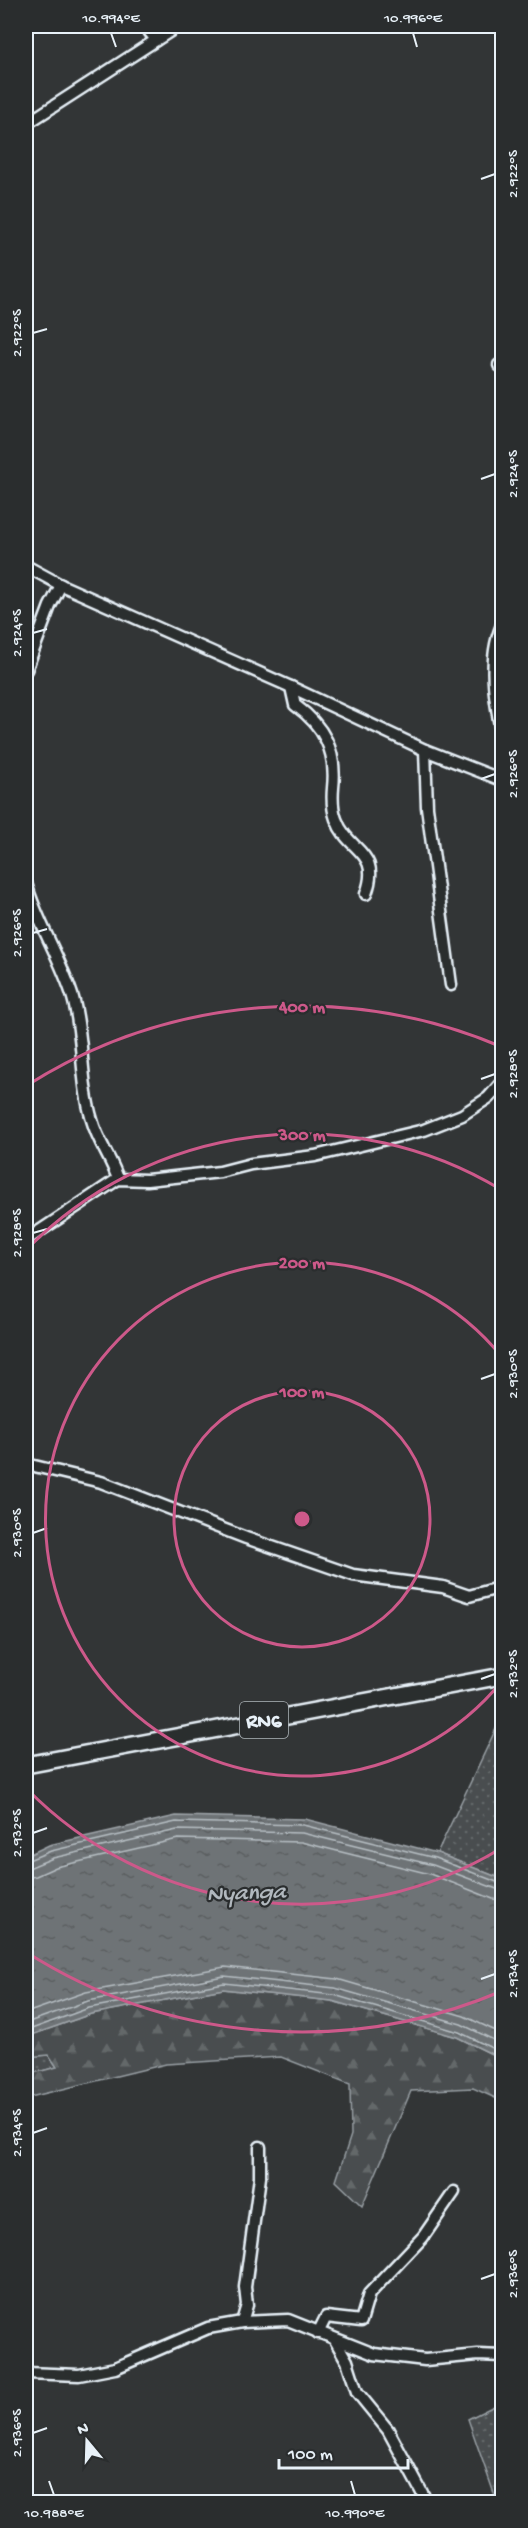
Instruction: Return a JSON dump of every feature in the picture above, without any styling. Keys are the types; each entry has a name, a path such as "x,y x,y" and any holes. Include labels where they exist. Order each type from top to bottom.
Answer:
{"highway":[{"name":"RN6","path":"26,1765 502,1676"}],"street":[{"path":"145,26 156,39"},
{"path":"26,124 178,26"},
{"path":"26,566 60,585 291,687 425,750 502,780"},
{"path":"26,670 60,585"},
{"path":"502,625 495,647 498,672 496,702 502,736"},
{"path":"291,687 295,705 312,717 324,734 332,759 332,804 335,818 371,869 372,875 366,894"},
{"path":"425,750 427,807 451,985"},
{"path":"26,884 64,972 73,1000 92,1120 101,1145 114,1166 118,1179"},
{"path":"26,1240 118,1179 147,1180 220,1172 251,1164 315,1156 424,1130 462,1115 488,1098 502,1082"},
{"path":"26,1464 102,1482 246,1538 353,1575 443,1587 469,1596 502,1587"},
{"path":"242,2322 247,2305 245,2287 260,2177 260,2147"},
{"path":"318,2333 326,2317 361,2321 369,2294 423,2237 454,2192"},
{"path":"26,2373 79,2375 115,2368 208,2328 242,2322 288,2320 374,2354 425,2360 478,2355 502,2356"},
{"path":"335,2340 347,2361 357,2392 388,2430 427,2502"}],"green space":[{"path":"502,1716 502,1879 437,1853"},
{"path":"223,1989 332,2001 457,2037 502,2059 502,2101 473,2088 411,2091 362,2206 336,2181 351,2135 350,2084 281,2057 166,2064 26,2098 26,2075 57,2067 49,2055 26,2057 26,2037 91,2014"},
{"path":"49,2055 57,2067 26,2075 26,2057"},
{"path":"502,2402 502,2502 497,2502 468,2419"}],"water":[{"name":"Nyanga","path":"176,1816 305,1819 437,1853 502,1879 502,2059 457,2037 332,2001 223,1989 91,2014 26,2037 26,1856 49,1845"}]}
